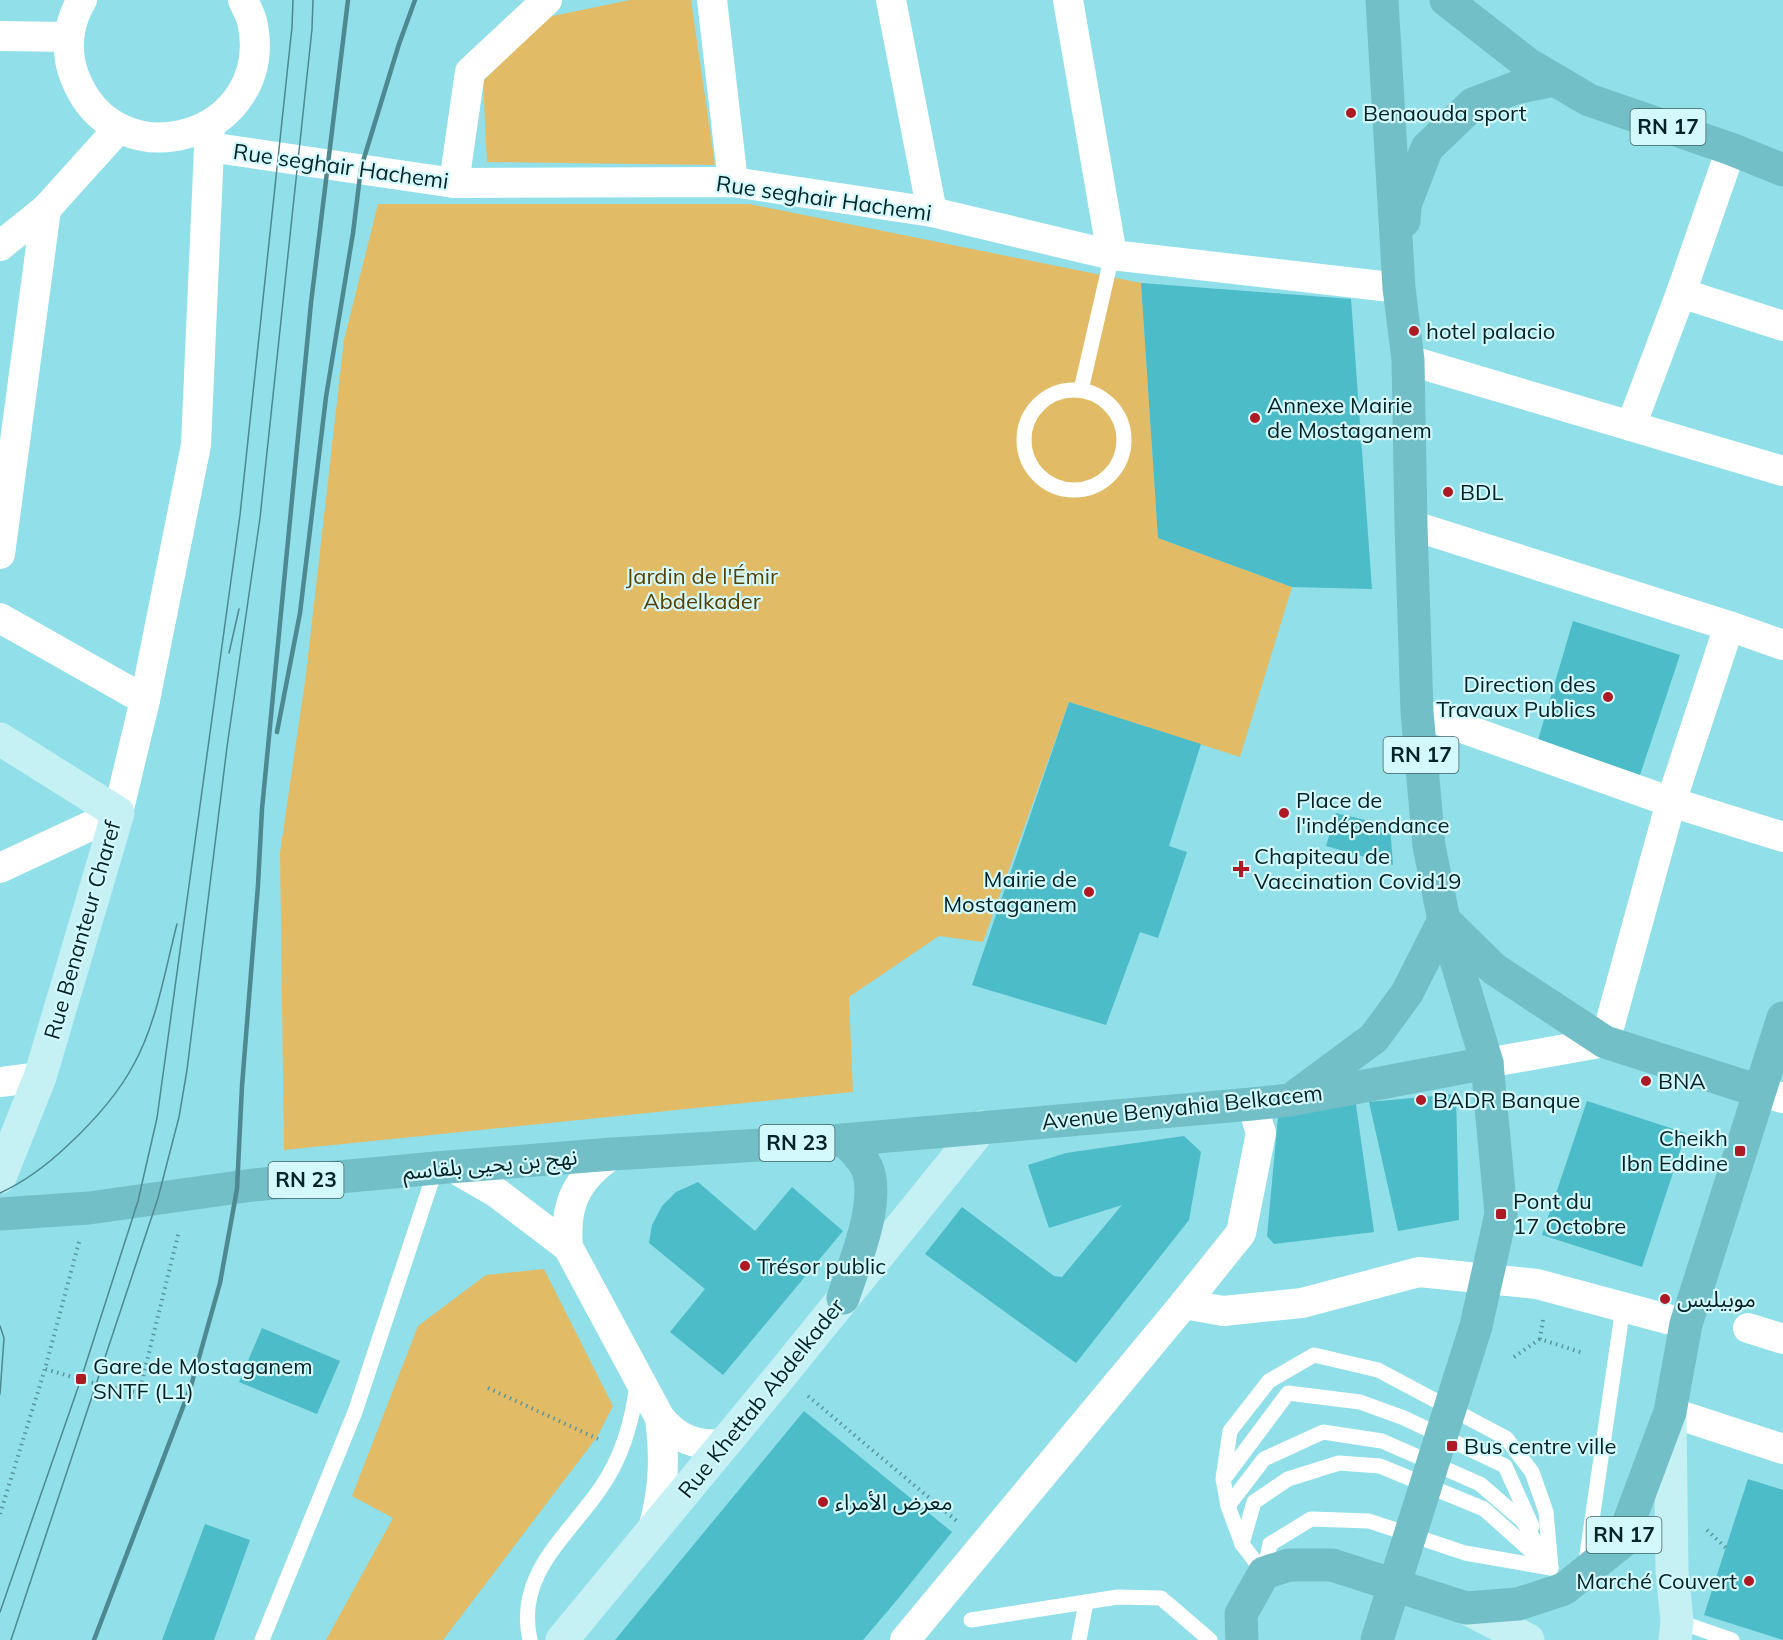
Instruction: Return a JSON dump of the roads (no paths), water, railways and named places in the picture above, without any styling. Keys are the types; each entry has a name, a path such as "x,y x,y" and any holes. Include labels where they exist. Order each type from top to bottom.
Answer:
{"main road":[{"name":"RN 17","path":"1377,1640 1476,1326 1501,1214 1487,1063 1444,920 1429,846 1417,712 1408,360 1399,288 1382,0"},
{"name":"RN 17","path":"1446,0 1528,64 1589,100 1731,149 1783,170"},
{"path":"1399,288 1405,205 1427,148 1473,104 1515,88 1554,80"},
{"name":"Rue Benanteur Charef","path":"0,740 118,813 40,1077 0,1177"},
{"path":"1290,1100 1374,1038 1407,993 1444,920 1494,969 1605,1042 1771,1094"},
{"name":"RN 17","path":"1264,1573 1289,1565 1332,1564 1466,1608 1518,1604 1621,1543 1670,1412 1686,1324 1771,1094 1783,1018"},
{"name":"Avenue Benyahia Belkacem","path":"982,1127 1290,1100 1487,1063"},
{"name":"نهج بن يحيى بلقاسم","path":"0,1214 88,1208 253,1185 444,1167 843,1140 982,1127"},
{"name":"Rue Khettab Abdelkader","path":"562,1640 982,1127"},
{"path":"843,1140 857,1152 867,1169 871,1191 869,1214 843,1298"},
{"path":"1670,1412 1672,1571 1676,1630"},
{"path":"1242,1640 1241,1614 1264,1573"},
{"path":"1466,1608 1528,1640"}],"street":[{"path":"82,0 76,9 69,37 70,64 80,90 97,112 119,128 149,138 209,136"},
{"path":"0,868 118,813 145,700 196,446 209,136 233,106 249,80 255,50 252,20 243,0"},
{"path":"454,183 470,72 547,0"},
{"path":"712,0 733,182"},
{"path":"891,0 932,212"},
{"path":"1068,0 1113,255"},
{"path":"0,36 69,37"},
{"path":"0,246 46,209 119,128"},
{"name":"Rue seghair Hachemi","path":"209,136 361,168 454,183 733,182 932,212 1113,255 1399,288"},
{"path":"1630,426 1681,293 1731,149"},
{"path":"0,554 46,209"},
{"path":"1681,293 1783,326"},
{"path":"1408,360 1783,471"},
{"path":"1411,525 1783,645"},
{"path":"0,618 145,700"},
{"path":"1487,1063 1605,1042 1671,802 1729,626"},
{"path":"1417,712 1671,802 1783,837"},
{"path":"0,1082 40,1077"},
{"path":"905,1640 1241,1233 1260,1133 1252,1104"},
{"path":"613,1154 594,1166 580,1183 570,1203 566,1225 568,1246 660,1418 681,1438 709,1446 723,1444"},
{"path":"444,1167 498,1193 568,1246"},
{"path":"1184,1304 1223,1311 1302,1303 1419,1272 1537,1284 1686,1324"},
{"path":"1748,1328 1783,1339"},
{"path":"1670,1412 1783,1449"},
{"path":"653,1529 663,1485 663,1440 660,1418"}],"lane":[{"path":"1081,390 1113,255"},
{"path":"1065,390 1081,390 1096,394 1109,404 1124,431 1124,447 1119,462 1110,476 1098,485 1082,490 1067,491 1051,486 1038,477 1029,464 1024,449 1023,434 1028,418 1037,405 1065,390"},
{"path":"262,1640 356,1412 444,1167"},
{"path":"1566,1576 1623,1307"},
{"path":"1264,1573 1242,1544 1228,1506 1223,1479 1230,1431 1269,1381 1314,1355 1378,1370 1506,1438 1532,1473 1566,1576"},
{"path":"530,1640 527,1610 530,1590 536,1575 544,1561 601,1488 616,1462 627,1434 634,1405 637,1376"},
{"path":"1223,1479 1288,1393 1360,1402 1404,1418 1505,1466 1566,1576"},
{"path":"1228,1506 1264,1459 1323,1432 1382,1441 1480,1484 1523,1521 1566,1576"},
{"path":"1242,1544 1254,1502 1288,1479 1339,1463 1380,1466 1484,1509 1566,1576"},
{"path":"1264,1573 1270,1544 1311,1519 1369,1521 1465,1553 1566,1576"},
{"path":"971,1620 1118,1597 1161,1598 1210,1640"},
{"path":"1079,1640 1086,1602"},
{"path":"1676,1630 1732,1640"}],"tram line":[{"path":"0,1612 81,1379 138,1201 157,1118 240,515 293,0"},
{"path":"11,1640 158,1198 179,1117 187,1070 227,747 260,518 312,29 313,0"},
{"path":"229,653 239,609"},
{"path":"0,1193 27,1178 60,1153 95,1118 120,1087 134,1064 149,1031 177,924"},
{"path":"0,1326 4,1338 0,1394"}],"railway":[{"path":"94,1640 191,1386 220,1283 237,1189 262,809 311,303 348,0"},
{"path":"277,732 300,613 326,397 353,233 361,168 415,0"}],"place":[{"name":"Benaouda sport","path":"1351,113"},
{"name":"hotel palacio","path":"1414,331"},
{"name":"Annexe Mairie de Mostaganem","path":"1255,418"},
{"name":"BDL","path":"1448,492"},
{"name":"Direction des Travaux Publics","path":"1608,697"},
{"name":"Place de l'indépendance","path":"1284,813"},
{"name":"Chapiteau de Vaccination Covid19","path":"1241,869"},
{"name":"Mairie de Mostaganem","path":"1089,892"},
{"name":"BNA","path":"1646,1081"},
{"name":"BADR Banque","path":"1421,1100"},
{"name":"Cheikh Ibn Eddine","path":"1740,1151"},
{"name":"Pont du 17 Octobre","path":"1501,1214"},
{"name":"Trésor public","path":"745,1266"},
{"name":"موبيليس","path":"1665,1299"},
{"name":"Gare de Mostaganem SNTF (L1)","path":"81,1379"},
{"name":"Bus centre ville","path":"1452,1446"},
{"name":"معرض الأمراء","path":"823,1502"},
{"name":"Marché Couvert","path":"1749,1581"}],"park label":[{"name":"Jardin de l'Émir Abdelkader","path":"702,588"}]}
